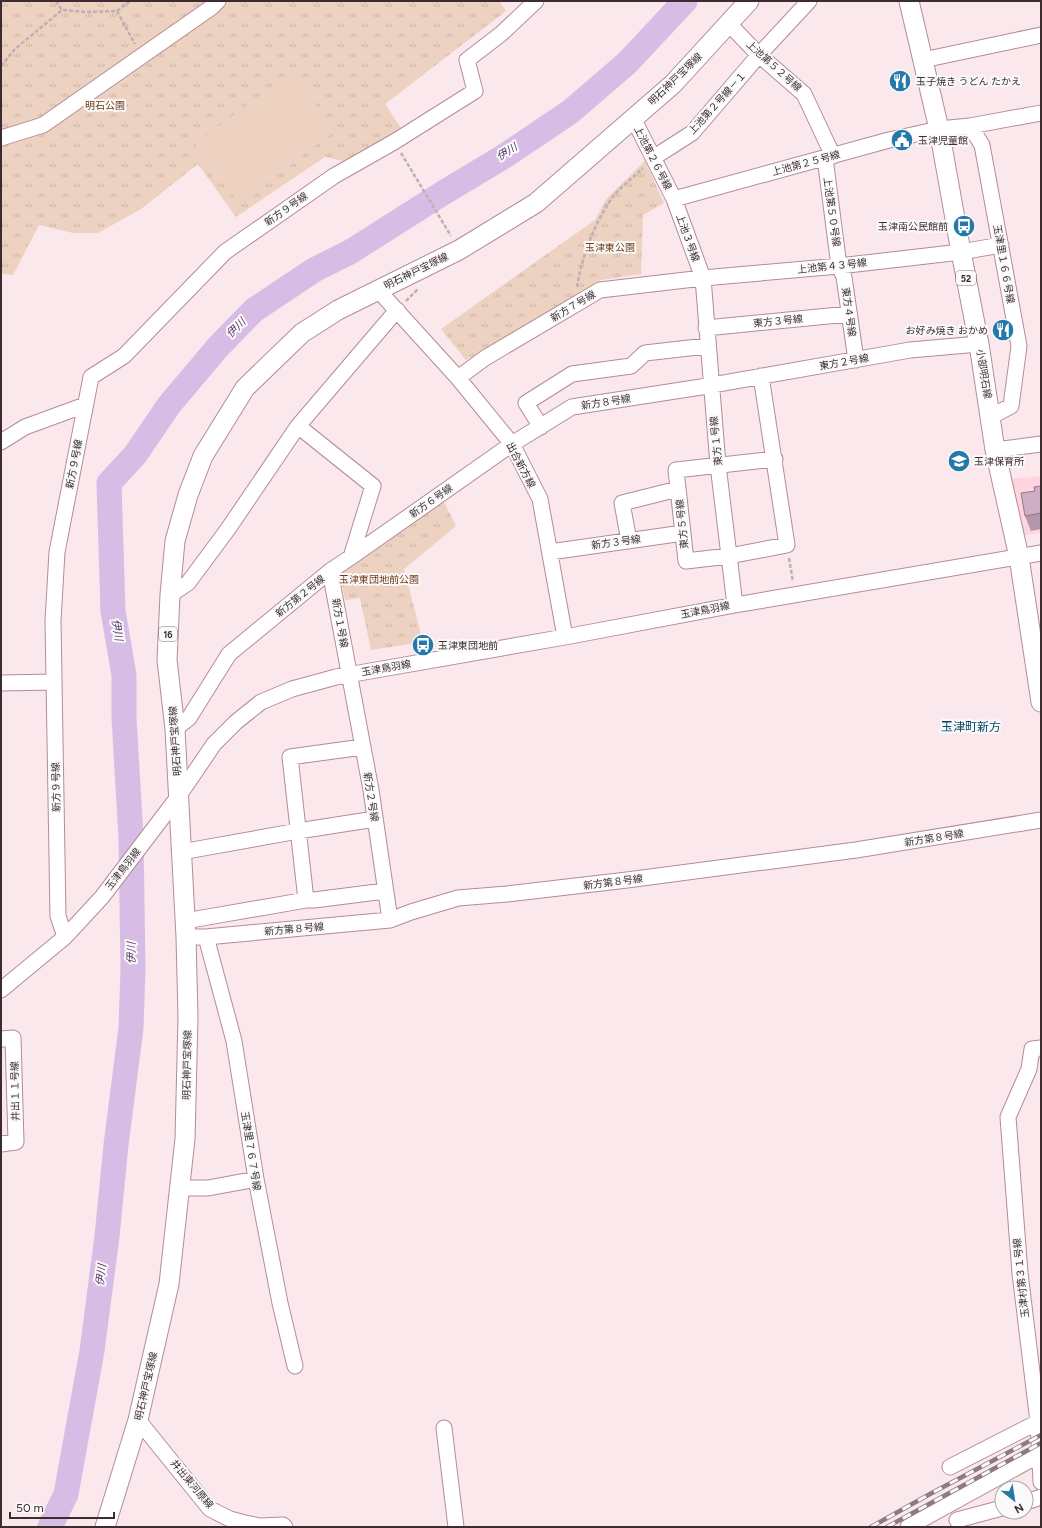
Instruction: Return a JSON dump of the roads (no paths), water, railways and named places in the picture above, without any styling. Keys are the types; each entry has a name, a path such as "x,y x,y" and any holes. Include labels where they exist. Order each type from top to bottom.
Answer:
{"main road":[{"name":"明石神戸宝塚線","path":"105,1527 138,1420 169,1284 185,1139 188,1017 185,929 175,729 167,660 170,595 175,541 188,495 203,456 245,388 302,333 338,310 459,250 536,203 673,84 749,1"},
{"name":"小部明石線","path":"909,1 939,129 979,344 990,418 1019,557 1041,702"}],"street":[{"path":"1,138 43,125 212,7 218,1"},
{"name":"新方９号線","path":"65,936 58,916 53,621 58,552 91,377 124,356 225,252 334,176 394,142 475,91 467,60 501,34 536,1"},
{"name":"上池第２号線－１","path":"653,158 692,133 759,54 810,1"},
{"name":"上池第５２号線","path":"729,24 759,54 804,94 829,157"},
{"path":"923,60 1041,35"},
{"name":"上池第２５号線","path":"674,199 889,140 939,129 970,126 1041,113"},
{"name":"上池第２６号線","path":"633,118 674,199"},
{"name":"玉津里１６６号線","path":"970,126 982,145 1019,346 1011,406 990,418"},
{"name":"上池第５０号線","path":"829,157 839,266"},
{"name":"上池３号線","path":"674,199 703,278"},
{"name":"上池第４３号線","path":"703,278 839,266 961,252 1000,245"},
{"name":"東方４号線","path":"839,266 844,276 856,360"},
{"name":"新方７号線","path":"458,378 485,358 600,290 703,278"},
{"name":"東方１号線","path":"703,278 710,385 735,605"},
{"name":"出合新方線","path":"378,290 458,378 512,444 540,499 565,637"},
{"path":"170,595 188,583 228,529 298,426 397,310"},
{"name":"東方３号線","path":"706,328 849,314"},
{"name":"東方２号線","path":"710,385 910,350 979,344"},
{"path":"541,427 526,403 572,374 632,366 645,352 708,346"},
{"path":"761,376 775,459"},
{"name":"新方８号線","path":"512,444 572,407 710,385"},
{"path":"1,442 24,427 85,405"},
{"path":"298,426 373,486 351,557"},
{"name":"新方６号線","path":"351,557 512,444"},
{"path":"996,450 1041,444"},
{"name":"東方５号線","path":"775,459 787,545 729,556 686,561 676,470 718,464 775,459"},
{"path":"629,541 622,503 678,489"},
{"name":"新方３号線","path":"550,552 683,533"},
{"name":"玉津鳥羽線","path":"1,990 65,936 102,897 178,797 214,744 236,722 261,702 292,689 349,675 565,637 795,594 1041,554"},
{"name":"新方第２号線","path":"175,729 189,718 229,654 330,571 351,557"},
{"name":"新方１号線","path":"330,571 349,675"},
{"name":"新方２号線","path":"349,675 363,747 390,920"},
{"path":"1,683 54,682"},
{"path":"306,900 290,757 363,747"},
{"path":"181,852 375,819"},
{"name":"新方第８号線","path":"185,929 206,937 390,920 458,898 507,894 627,880 856,850 1041,820"},
{"path":"185,929 306,900 385,891"},
{"name":"玉津里７６７号線","path":"206,937 234,1041 256,1179 280,1303 295,1366"},
{"name":"井出１１号線","path":"1,1038 14,1038 16,1142 1,1144"},
{"name":"玉津村第３１号線","path":"1038,1422 1020,1273 1008,1117 1029,1069 1032,1049 1041,1048"},
{"path":"179,1188 208,1188 256,1179"},
{"name":"井出東河原線","path":"138,1420 210,1508 230,1519 245,1523 260,1526 283,1525 285,1527"},
{"path":"950,1467 1038,1422 1041,1482"},
{"path":"444,1428 456,1527"},
{"path":"908,1527 1040,1455"},
{"path":"952,1502 956,1524 994,1511"}],"waterway":[{"name":"伊川","path":"50,1527 66,1494 92,1351 131,1028 133,969 131,837 124,718 124,675 113,611 109,483 135,455 169,405 218,347 254,310 314,270 350,252 503,157 570,112 627,63 685,1"}],"railway":[{"path":"871,1527 1041,1435"},
{"path":"887,1527 1041,1443"}],"place":[{"name":"玉子焼き うどん たかえ","path":"900,81"},
{"name":"玉津児童館","path":"902,140"},
{"name":"玉津南公民館前","path":"964,226"},
{"name":"お好み焼き おかめ","path":"1003,330"},
{"name":"玉津保育所","path":"959,461"},
{"name":"玉津東団地前","path":"423,645"}],"district":[{"name":"玉津町新方","path":"971,727"}],"park label":[{"name":"明石公園","path":"105,105"},
{"name":"玉津東公園","path":"610,247"},
{"name":"玉津東団地前公園","path":"379,579"}]}
